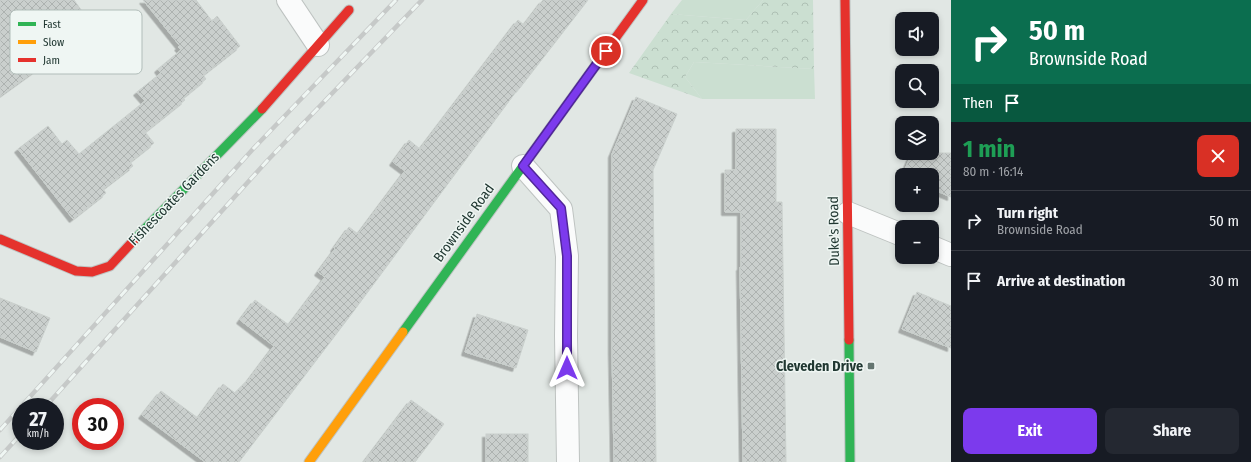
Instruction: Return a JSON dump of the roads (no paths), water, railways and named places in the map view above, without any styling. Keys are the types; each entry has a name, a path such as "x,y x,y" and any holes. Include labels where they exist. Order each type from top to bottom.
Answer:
{"street":[{"path":"288,0 318,45"},
{"name":"Brownside Road","path":"308,462 642,0"},
{"name":"Duke's Road","path":"846,0 850,462"},
{"name":"Fishescoates Gardens","path":"0,239 76,271 92,272 110,266 269,102 349,10"},
{"path":"523,166 561,208 567,256 566,336 568,462"},
{"path":"848,213 895,232"},
{"path":"939,250 951,255"}],"railway":[{"path":"0,430 253,149 396,0"},
{"path":"53,398 267,161 422,0"},
{"path":"0,457 12,444"}],"place":[{"name":"Cleveden Drive","path":"871,366"}]}
